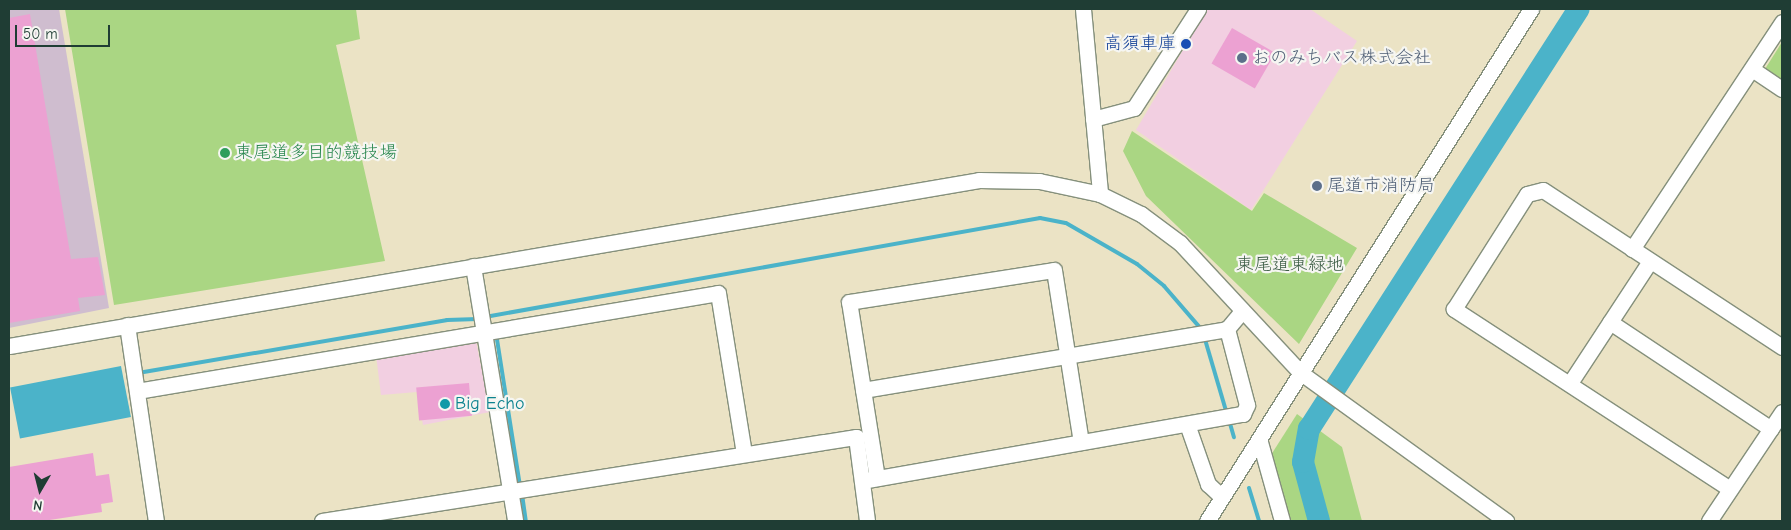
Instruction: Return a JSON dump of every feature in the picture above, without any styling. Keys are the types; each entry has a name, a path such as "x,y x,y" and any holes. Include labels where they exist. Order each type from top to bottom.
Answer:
{"street":[{"path":"1083,9 1100,194"},
{"path":"1093,119 1134,108 1198,9"},
{"path":"1209,520 1260,442 1531,9"},
{"path":"1632,249 1782,22"},
{"path":"1752,69 1782,89"},
{"path":"9,346 979,180 1040,181 1100,194 1141,214 1180,243 1301,374 1506,521"},
{"path":"1730,489 1454,309 1527,194 1543,190 1782,347"},
{"path":"1570,383 1650,260"},
{"path":"474,266 518,490 515,521"},
{"path":"877,478 849,302 1054,270 1081,442"},
{"path":"135,379 718,293 744,454"},
{"path":"863,390 1227,329 1242,311"},
{"path":"1610,322 1771,429"},
{"path":"127,325 156,521"},
{"path":"861,481 1243,414 1248,405 1227,329"},
{"path":"1709,521 1782,412"},
{"path":"1187,424 1208,484 1222,498"},
{"path":"322,521 856,437 867,521"},
{"path":"1260,442 1282,521"}],"shaded area":[{"path":"9,9 59,9 109,308 9,328"},
{"name":"高須車庫","path":"1207,9 1310,9 1357,41 1251,210 1136,130"},
{"path":"476,341 490,412 423,425 417,392 381,395 376,355"}],"green space":[{"name":"東尾道多目的競技場","path":"65,9 356,9 360,39 336,45 385,261 114,305"},
{"path":"1782,42 1782,80 1765,69"},
{"name":"東尾道東緑地","path":"1132,131 1252,211 1264,193 1357,248 1299,344 1146,196 1123,151"},
{"path":"1297,414 1342,447 1362,521 1287,521 1269,458"}],"water":[{"path":"121,366 131,417 20,439 10,388"}],"building":[{"path":"30,14 71,259 98,257 105,295 78,298 80,311 9,323 9,18"},
{"name":"おのみちバス株式会社","path":"1232,28 1275,53 1255,89 1212,64"},
{"name":"Big Echo","path":"469,383 472,416 419,420 416,388"},
{"path":"93,453 96,476 109,474 113,502 101,504 102,512 43,521 9,521 9,467"}],"waterway":[{"path":"1319,521 1303,462 1309,429 1579,9"},
{"path":"485,317 1040,218 1066,223 1137,264 1164,286 1202,330"},
{"path":"138,373 447,320 478,319"},
{"path":"496,333 520,487"},
{"path":"1204,336 1227,414"},
{"path":"1229,420 1234,437"},
{"path":"1249,488 1259,521"},
{"path":"522,494 526,521"}],"place":[{"name":"高須車庫","path":"1186,44"},
{"name":"おのみちバス株式会社","path":"1242,58"},
{"name":"東尾道多目的競技場","path":"225,153"},
{"name":"尾道市消防局","path":"1317,186"},
{"name":"Big Echo","path":"445,404"}]}
